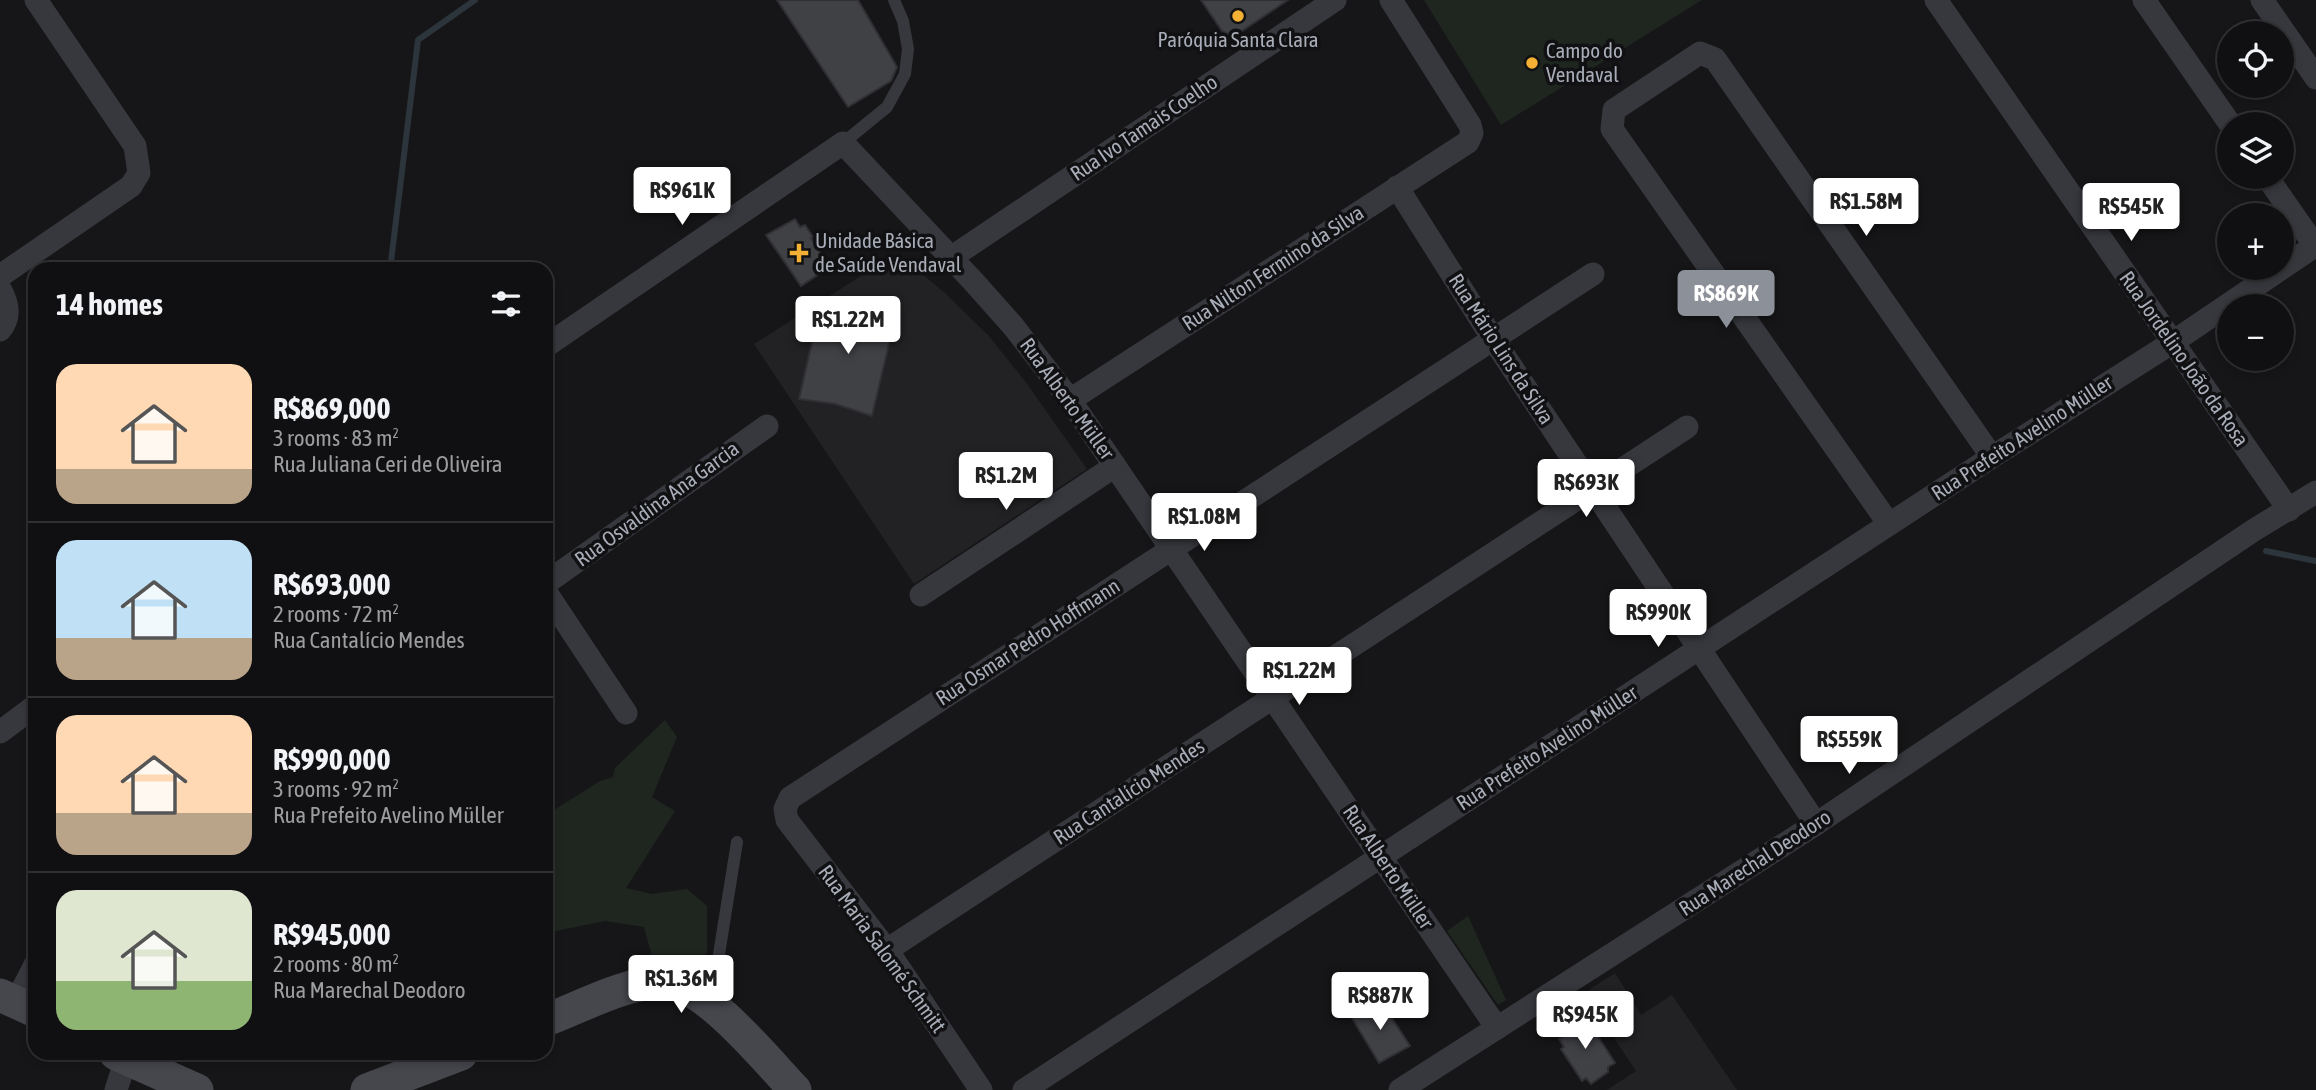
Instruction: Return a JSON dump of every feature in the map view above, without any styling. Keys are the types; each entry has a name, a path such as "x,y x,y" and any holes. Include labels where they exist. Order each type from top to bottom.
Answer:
{"main road":[{"path":"553,1017 650,983 673,983 687,987 709,1003 795,1090"},
{"path":"130,1060 197,1090"},
{"path":"367,1090 445,1060"}],"street":[{"path":"0,276 131,186 139,173 135,146 36,0"},
{"name":"Rua Ivo Tamais Coelho","path":"952,257 1335,0"},
{"name":"Rua Nilton Fermino da Silva","path":"1070,400 1468,142 1472,133 1470,125 1391,0"},
{"name":"Rua Jordelino João da Rosa","path":"1936,0 2289,510"},
{"path":"2144,0 2222,112"},
{"path":"2262,0 2316,78"},
{"path":"1889,524 1612,129 1614,110 1700,53 1715,59 1992,457"},
{"path":"553,341 843,142"},
{"name":"Rua Alberto Müller","path":"843,142 1013,326 1070,400 1497,1028"},
{"name":"Rua Mário Lins da Silva","path":"1397,187 1493,339 1816,824"},
{"path":"2275,189 2315,246"},
{"name":"Rua Prefeito Avelino Müller","path":"1024,1090 1889,524 2173,342 2315,246"},
{"name":"Rua Osmar Pedro Hoffmann","path":"785,809 790,798 1592,274"},
{"path":"0,330 8,315 4,296"},
{"name":"Rua Osvaldina Ana Garcia","path":"553,578 767,426"},
{"name":"Rua Cantalício Mendes","path":"887,950 1687,427"},
{"path":"921,595 1115,466"},
{"name":"Rua Marechal Deodoro","path":"1401,1090 1816,824 2254,530 2316,492"},
{"path":"553,603 626,713"},
{"path":"0,732 28,711"},
{"name":"Rua Maria Salomé Schmitt","path":"785,809 788,820 887,950 981,1090"},
{"path":"17,1003 28,980"},
{"path":"116,1090 120,1060"}],"lane":[{"path":"843,142 887,107 905,74 908,49 903,21 894,0"},
{"path":"709,1003 737,842"}],"shaded area":[{"name":"Campo do Vendaval","path":"1424,0 1702,0 1501,125"},
{"path":"897,253 945,293 988,335 1025,381 1087,469 914,584 754,344"},
{"path":"665,720 677,737 652,797 675,811 626,888 652,894 687,889 707,906 707,952 692,978 654,964 644,927 605,921 553,932 553,811 600,781 613,777 615,768"},
{"path":"1468,916 1506,1000 1498,1005 1447,931"},
{"path":"1615,973 1641,1015 1672,995 1737,1090 1607,1090 1636,1071 1584,993"}],"building":[{"path":"777,0 858,0 897,67 891,81 848,107"},
{"name":"Paróquia Santa Clara","path":"1201,0 1288,0 1233,37 1222,31"},
{"name":"Unidade Básica de Saúde Vendaval","path":"795,219 800,227 805,225 813,237 811,238 823,261 819,266 822,272 801,286 766,235"},
{"path":"822,298 896,314 872,416 835,404 799,399"},
{"path":"1380,1000 1410,1046 1379,1063 1352,1018"},
{"path":"1568,1017 1580,1021 1592,1036 1597,1035 1615,1063 1608,1067 1608,1072 1591,1084 1586,1078 1582,1081 1561,1049 1564,1047 1559,1039 1562,1037 1560,1031"}],"waterway":[{"path":"391,262 418,40 475,0"},
{"path":"2266,551 2316,561"}],"place":[{"name":"Paróquia Santa Clara","path":"1238,16"},
{"name":"Campo do Vendaval","path":"1532,63"},
{"name":"Unidade Básica de Saúde Vendaval","path":"799,253"}]}
